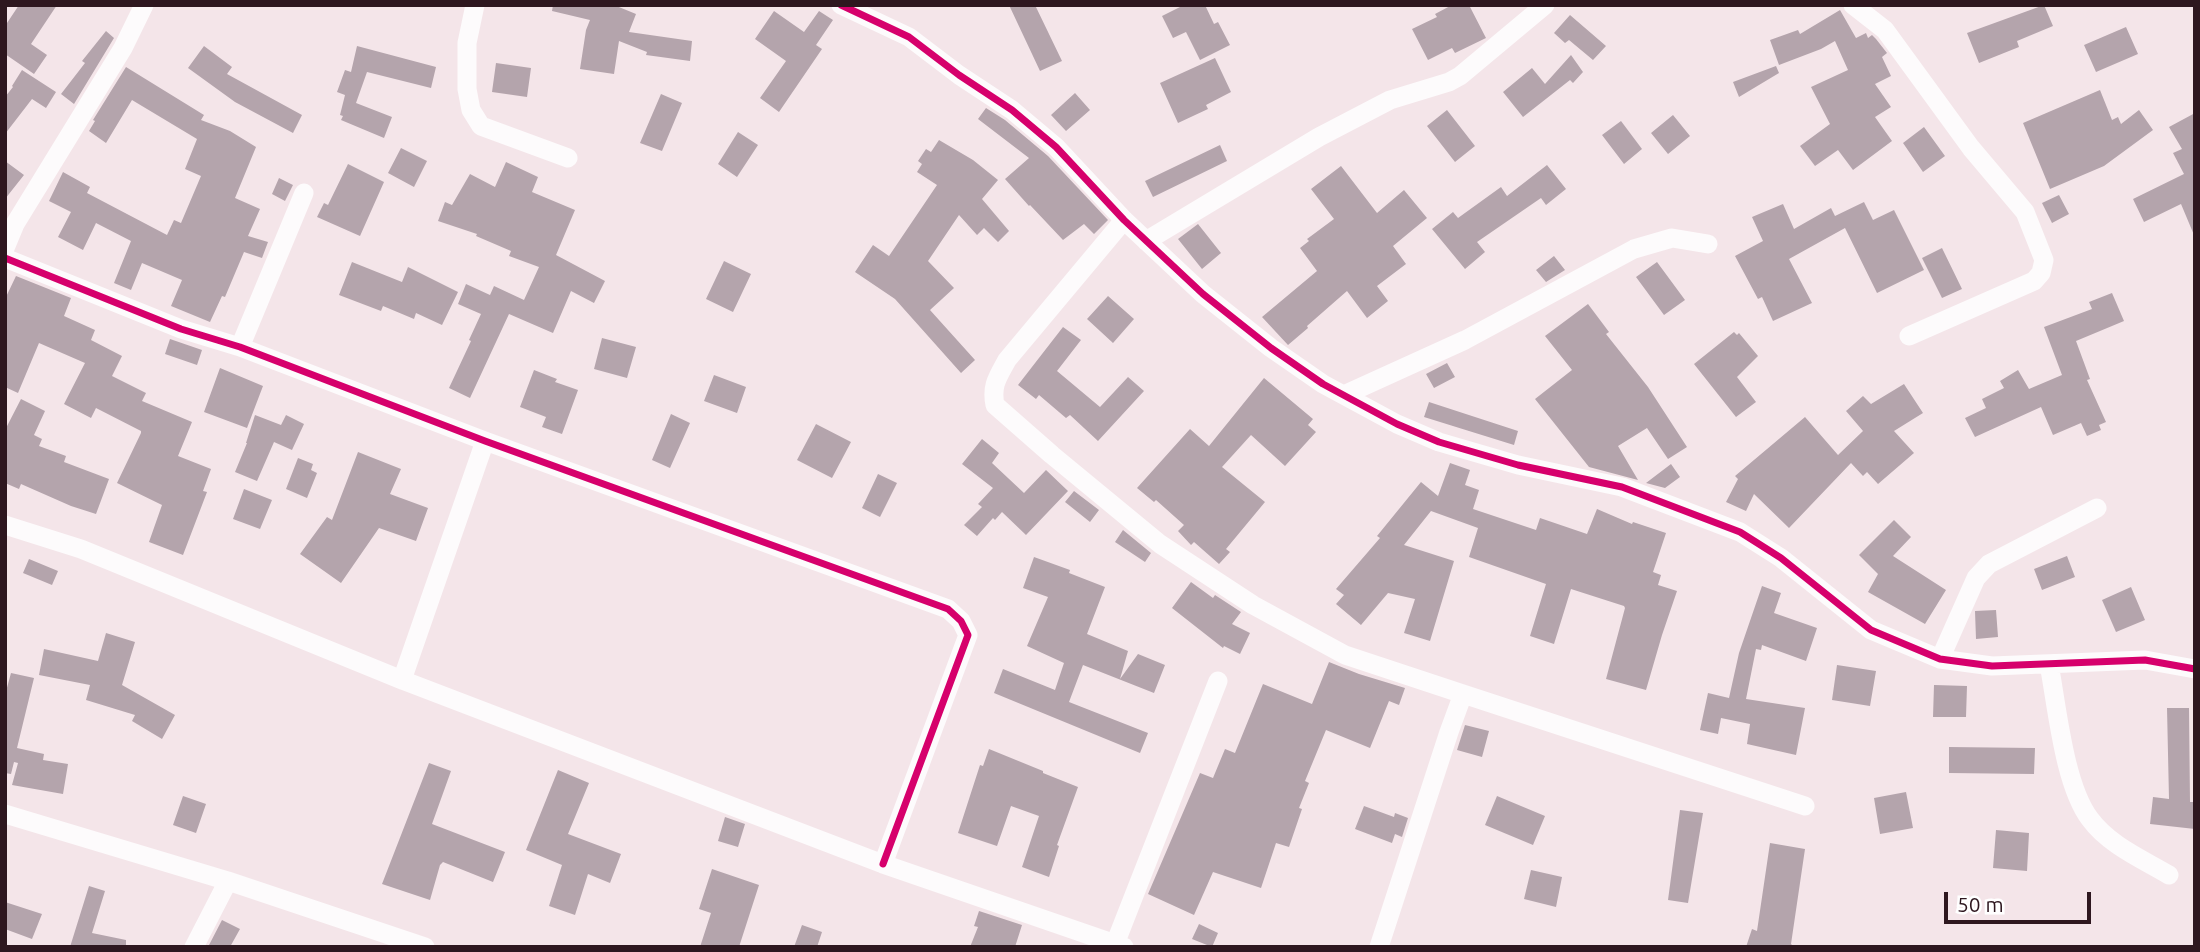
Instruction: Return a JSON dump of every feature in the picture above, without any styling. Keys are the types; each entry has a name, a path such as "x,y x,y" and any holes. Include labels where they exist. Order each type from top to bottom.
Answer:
{"street":[{"path":"5,248 15,224 123,48 144,5"},
{"path":"475,5 467,43 467,89 471,110 481,126 568,158"},
{"path":"841,5 909,37 1012,110 1056,148 1124,220 1203,294 1322,384 1396,424 1439,442 1518,465 1622,487 1740,532 1781,558 1871,630 1940,659 1992,666 2145,660 2195,669"},
{"path":"1146,241 1319,137 1390,100 1449,82 1460,76 1545,5"},
{"path":"1853,5 1885,30 1971,148 2025,212 2044,260 2041,273 2034,281 1909,336"},
{"path":"240,347 304,193"},
{"path":"1124,220 1007,360 996,380 993,393 995,405 1052,455 1160,544 1253,605 1345,655 1805,806"},
{"path":"1344,396 1465,340 1634,249 1672,238 1708,244"},
{"path":"5,258 181,329 240,347 485,441 948,609 961,621 968,635 883,864"},
{"path":"402,680 485,441"},
{"path":"1940,659 1976,579 1989,564 2097,508"},
{"path":"5,525 81,549 402,680 883,864 1119,945 1218,681"},
{"path":"2049,664 2072,783 2090,819 2115,843 2169,875"},
{"path":"1379,947 1448,732 1463,694"},
{"path":"5,814 228,881 425,947"},
{"path":"194,947 228,881"}],"building":[{"path":"19,5 57,5 31,44 47,55 34,74 5,54 5,26"},
{"path":"553,5 614,5 636,14 629,32 692,41 690,61 646,55 647,52 619,41 614,74 580,69 590,20 552,11"},
{"path":"1009,5 1035,5 1062,61 1040,71"},
{"path":"1184,5 1205,5 1214,24 1218,22 1230,45 1200,60 1186,32 1173,38 1162,16"},
{"path":"1452,5 1469,5 1486,38 1455,53 1452,48 1428,60 1412,29 1437,17 1435,14"},
{"path":"2044,5 2053,26 2017,41 2019,47 1979,63 1967,33"},
{"path":"1840,10 1856,38 1866,33 1868,38 1872,35 1887,53 1882,57 1891,76 1875,84 1891,107 1875,117 1892,141 1853,170 1838,150 1815,166 1800,146 1830,124 1811,87 1848,70 1835,41 1779,65 1770,40 1798,30 1800,34"},
{"path":"774,11 804,32 819,11 833,20 816,45 822,49 779,112 760,98 786,61 755,39"},
{"path":"1570,15 1606,46 1593,60 1569,40 1565,43 1554,33"},
{"path":"2126,27 2138,54 2096,72 2084,45"},
{"path":"106,31 114,38 74,104 61,94"},
{"path":"204,46 232,67 227,74 302,115 293,133 235,102 188,68"},
{"path":"357,46 436,67 431,88 367,72 356,103 392,117 384,138 341,120 345,95 337,92 345,70 351,72"},
{"path":"1571,55 1583,72 1573,83 1570,80 1523,117 1503,92 1532,68 1545,84"},
{"path":"1215,58 1231,92 1206,105 1208,109 1178,123 1160,83"},
{"path":"496,63 531,68 527,97 492,92"},
{"path":"1776,66 1779,73 1739,97 1733,82"},
{"path":"126,67 204,115 201,120 230,131 256,147 235,198 260,209 248,236 268,242 262,258 244,252 225,297 222,296 210,322 171,306 182,280 142,263 131,290 114,283 131,241 96,223 83,250 58,237 71,212 49,201 63,172 90,187 87,193 167,235 174,220 181,223 201,176 185,169 197,139 132,100 106,143 89,131"},
{"path":"22,70 56,92 46,108 32,99 5,134 5,97"},
{"path":"2100,90 2112,120 2118,117 2121,124 2139,110 2153,130 2104,166 2050,189 2023,123"},
{"path":"1075,93 1090,110 1066,131 1051,115"},
{"path":"661,94 682,103 662,151 640,143"},
{"path":"986,108 1005,120 1048,156 1108,220 1094,234 1084,224 1063,240 1005,179 1029,158 978,119"},
{"path":"1447,110 1475,146 1455,162 1427,126"},
{"path":"2195,113 2194,235 2181,204 2144,222 2133,199 2184,174 2173,153 2182,149 2169,127"},
{"path":"1673,115 1690,136 1668,154 1651,133"},
{"path":"1621,121 1642,149 1624,164 1602,135"},
{"path":"1924,127 1945,156 1923,172 1903,143"},
{"path":"738,132 758,145 737,177 718,164"},
{"path":"939,140 973,160 998,180 982,199 1009,231 998,242 984,228 977,235 959,215 928,261 954,288 930,310 975,360 961,373 895,299 855,272 873,245 889,256 937,185 917,172 922,164 918,161 926,149 931,152"},
{"path":"1220,145 1227,161 1153,197 1145,181"},
{"path":"401,148 427,161 414,187 388,173"},
{"path":"5,161 24,175 5,199"},
{"path":"506,162 538,177 532,192 575,210 556,255 605,281 594,303 571,291 553,333 509,314 470,398 449,388 481,314 458,304 466,284 490,295 494,286 524,300 539,267 509,256 511,251 476,236 477,234 438,221 445,202 452,205 470,174 495,187"},
{"path":"348,164 384,182 360,236 317,217 324,203 328,205"},
{"path":"1547,165 1566,189 1546,205 1541,198 1477,242 1485,252 1465,269 1432,229 1453,212 1458,218 1501,187 1507,196"},
{"path":"1341,166 1377,213 1404,190 1427,218 1393,246 1406,264 1377,286 1388,301 1367,318 1347,291 1288,345 1262,317 1317,271 1300,248 1309,241 1307,239 1334,219 1311,189"},
{"path":"279,178 293,185 285,201 272,194"},
{"path":"2059,195 2069,214 2052,223 2042,203"},
{"path":"1864,202 1873,220 1894,210 1924,270 1877,293 1845,228 1789,259 1812,303 1773,321 1762,297 1758,299 1735,256 1763,241 1752,217 1783,204 1794,229 1831,208 1835,216"},
{"path":"1198,224 1221,253 1202,269 1178,239"},
{"path":"1942,248 1962,289 1942,298 1922,258"},
{"path":"1554,256 1565,270 1546,282 1536,270"},
{"path":"724,261 751,274 733,312 706,299"},
{"path":"352,262 402,282 408,267 458,292 442,325 416,313 414,319 383,306 381,311 339,295"},
{"path":"1657,262 1685,300 1664,315 1636,277"},
{"path":"16,276 71,298 64,316 95,330 91,340 122,356 112,376 146,393 142,401 192,422 178,456 211,469 203,491 207,492 183,555 149,542 162,505 117,483 141,431 96,408 91,418 64,404 85,363 39,343 18,393 5,387 5,299"},
{"path":"2112,293 2124,321 2076,341 2090,379 2087,380 2106,422 2099,425 2101,430 2087,436 2081,423 2053,435 2041,407 1975,437 1965,418 1986,408 1982,399 2004,388 2000,381 2018,370 2029,389 2062,375 2044,327 2092,309 2089,302"},
{"path":"1108,296 1134,319 1113,343 1087,319"},
{"path":"1588,304 1609,332 1606,334 1648,387 1687,447 1668,459 1647,428 1618,446 1638,480 1589,467 1535,399 1572,370 1545,336"},
{"path":"1063,327 1081,340 1057,371 1100,407 1128,377 1144,391 1098,441 1070,415 1066,418 1039,395 1036,399 1018,385"},
{"path":"1734,332 1737,335 1739,333 1758,356 1737,377 1756,402 1736,417 1694,364"},
{"path":"602,338 636,347 627,378 594,369"},
{"path":"170,339 202,350 197,365 165,354"},
{"path":"1447,363 1455,377 1434,388 1426,374"},
{"path":"220,368 263,386 247,428 204,412"},
{"path":"534,370 557,379 555,382 578,390 562,434 542,427 546,417 520,407"},
{"path":"714,375 746,387 737,413 704,401"},
{"path":"1264,378 1313,419 1308,425 1316,432 1285,466 1251,435 1222,467 1265,502 1226,549 1230,552 1219,564 1194,542 1191,545 1178,531 1184,525 1156,500 1154,502 1137,488 1190,429 1209,446"},
{"path":"1904,384 1923,413 1894,431 1914,453 1878,484 1867,472 1863,476 1851,463 1789,528 1754,494 1746,511 1726,502 1738,479 1735,476 1805,417 1838,455 1863,431 1846,411 1863,396 1871,404"},
{"path":"21,399 45,411 34,435 42,439 39,446 66,456 64,462 109,479 96,514 21,484 19,489 5,483 5,430"},
{"path":"1429,402 1518,431 1514,445 1424,417"},
{"path":"671,414 690,423 670,468 652,460"},
{"path":"255,415 281,425 286,415 304,424 292,450 274,442 257,481 235,472"},
{"path":"816,424 851,442 832,478 797,460"},
{"path":"982,439 999,453 992,463 1024,493 1046,470 1068,491 1026,535 1002,512 977,536 964,525 982,507 978,504 993,488 962,464"},
{"path":"358,452 401,469 390,494 428,508 416,541 379,528 341,583 300,554 327,517 332,520"},
{"path":"298,458 313,464 311,470 317,473 307,498 286,489"},
{"path":"1450,463 1470,470 1465,485 1479,490 1473,509 1536,530 1540,518 1587,534 1597,509 1632,524 1633,522 1666,533 1653,572 1661,575 1658,585 1677,591 1646,690 1606,679 1624,606 1571,589 1554,644 1530,636 1546,584 1469,557 1478,528 1431,511 1404,545 1454,561 1430,641 1404,633 1415,599 1388,593 1361,625 1336,604 1344,595 1336,589 1380,538 1377,536 1421,482 1438,496"},
{"path":"1671,464 1680,477 1665,488 1646,483"},
{"path":"878,474 897,483 880,517 862,508"},
{"path":"244,489 272,500 260,529 233,519"},
{"path":"1074,491 1099,510 1090,522 1065,502"},
{"path":"1894,520 1911,537 1893,556 1946,590 1925,624 1868,592 1878,574 1859,555"},
{"path":"1123,530 1151,553 1145,562 1115,542"},
{"path":"2067,556 2075,577 2042,590 2034,569"},
{"path":"1034,557 1105,587 1087,634 1128,651 1120,679 1138,654 1165,665 1154,693 1083,665 1069,702 1148,733 1140,753 994,693 1003,669 1055,690 1064,663 1027,646 1048,597 1023,588"},
{"path":"29,559 58,571 52,585 23,573"},
{"path":"1191,582 1213,598 1215,595 1241,612 1232,624 1250,633 1240,654 1224,646 1223,648 1172,608"},
{"path":"1762,586 1781,593 1774,613 1817,628 1806,661 1762,645 1761,650 1756,649 1746,699 1805,708 1796,755 1747,744 1750,724 1721,718 1718,734 1700,730 1708,693 1729,698 1739,653"},
{"path":"2131,587 2145,620 2116,632 2102,600"},
{"path":"1996,610 1998,637 1976,639 1975,611"},
{"path":"106,633 135,642 122,685 175,715 162,739 132,721 135,715 86,700 90,685 39,675 44,649 98,661"},
{"path":"1329,662 1405,688 1399,705 1389,701 1370,748 1326,730 1305,781 1309,783 1289,847 1276,843 1261,888 1213,872 1194,915 1148,894 1200,773 1213,778 1225,749 1235,753 1263,684 1312,704"},
{"path":"1837,665 1876,671 1870,706 1832,700"},
{"path":"11,673 34,678 17,748 44,754 43,760 68,764 63,794 12,785 18,763 14,762 11,774 5,773 5,695"},
{"path":"1934,685 1967,686 1966,717 1933,717"},
{"path":"2167,708 2189,708 2190,802 2195,802 2195,829 2150,824 2153,797 2169,799"},
{"path":"1465,725 1489,731 1482,757 1457,750"},
{"path":"1949,747 2035,748 2034,774 1949,773"},
{"path":"989,749 1078,787 1057,845 1059,846 1049,877 1022,867 1039,816 1011,806 997,846 958,833 980,765 983,766"},
{"path":"429,763 451,771 432,824 505,852 493,882 443,862 430,900 382,884"},
{"path":"558,770 589,783 568,834 621,854 610,883 588,874 575,915 549,906 562,865 526,850"},
{"path":"1906,792 1913,828 1880,834 1874,798"},
{"path":"183,796 206,804 196,833 173,825"},
{"path":"1497,796 1545,816 1533,845 1485,825"},
{"path":"1364,806 1394,817 1395,813 1408,818 1402,837 1395,834 1392,843 1355,829"},
{"path":"1680,810 1703,813 1688,903 1668,900"},
{"path":"725,817 745,824 738,847 718,841"},
{"path":"1996,830 2029,833 2027,871 1993,868"},
{"path":"1770,843 1805,849 1791,944 1794,947 1746,947 1752,929 1757,931"},
{"path":"712,869 759,885 739,947 700,947 711,913 699,909"},
{"path":"1531,870 1562,877 1556,907 1524,899"},
{"path":"89,886 105,891 92,933 126,940 126,947 70,947"},
{"path":"5,902 42,914 32,939 5,929"},
{"path":"979,911 1022,925 1015,947 970,947 978,927 974,926"},
{"path":"222,920 240,929 230,947 208,947"},
{"path":"1199,924 1218,933 1212,947 1192,939"},
{"path":"802,925 822,932 817,947 794,947"}],"cycle path":[{"path":"841,5 909,37 1012,110 1056,147 1124,220 1203,294 1271,348 1323,384 1397,424 1439,442 1518,465 1622,487 1740,532 1781,558 1871,630 1940,659 1992,666 2145,660 2195,669"},
{"path":"5,258 181,329 240,347 485,441 948,609 961,621 968,635 883,864"}]}
